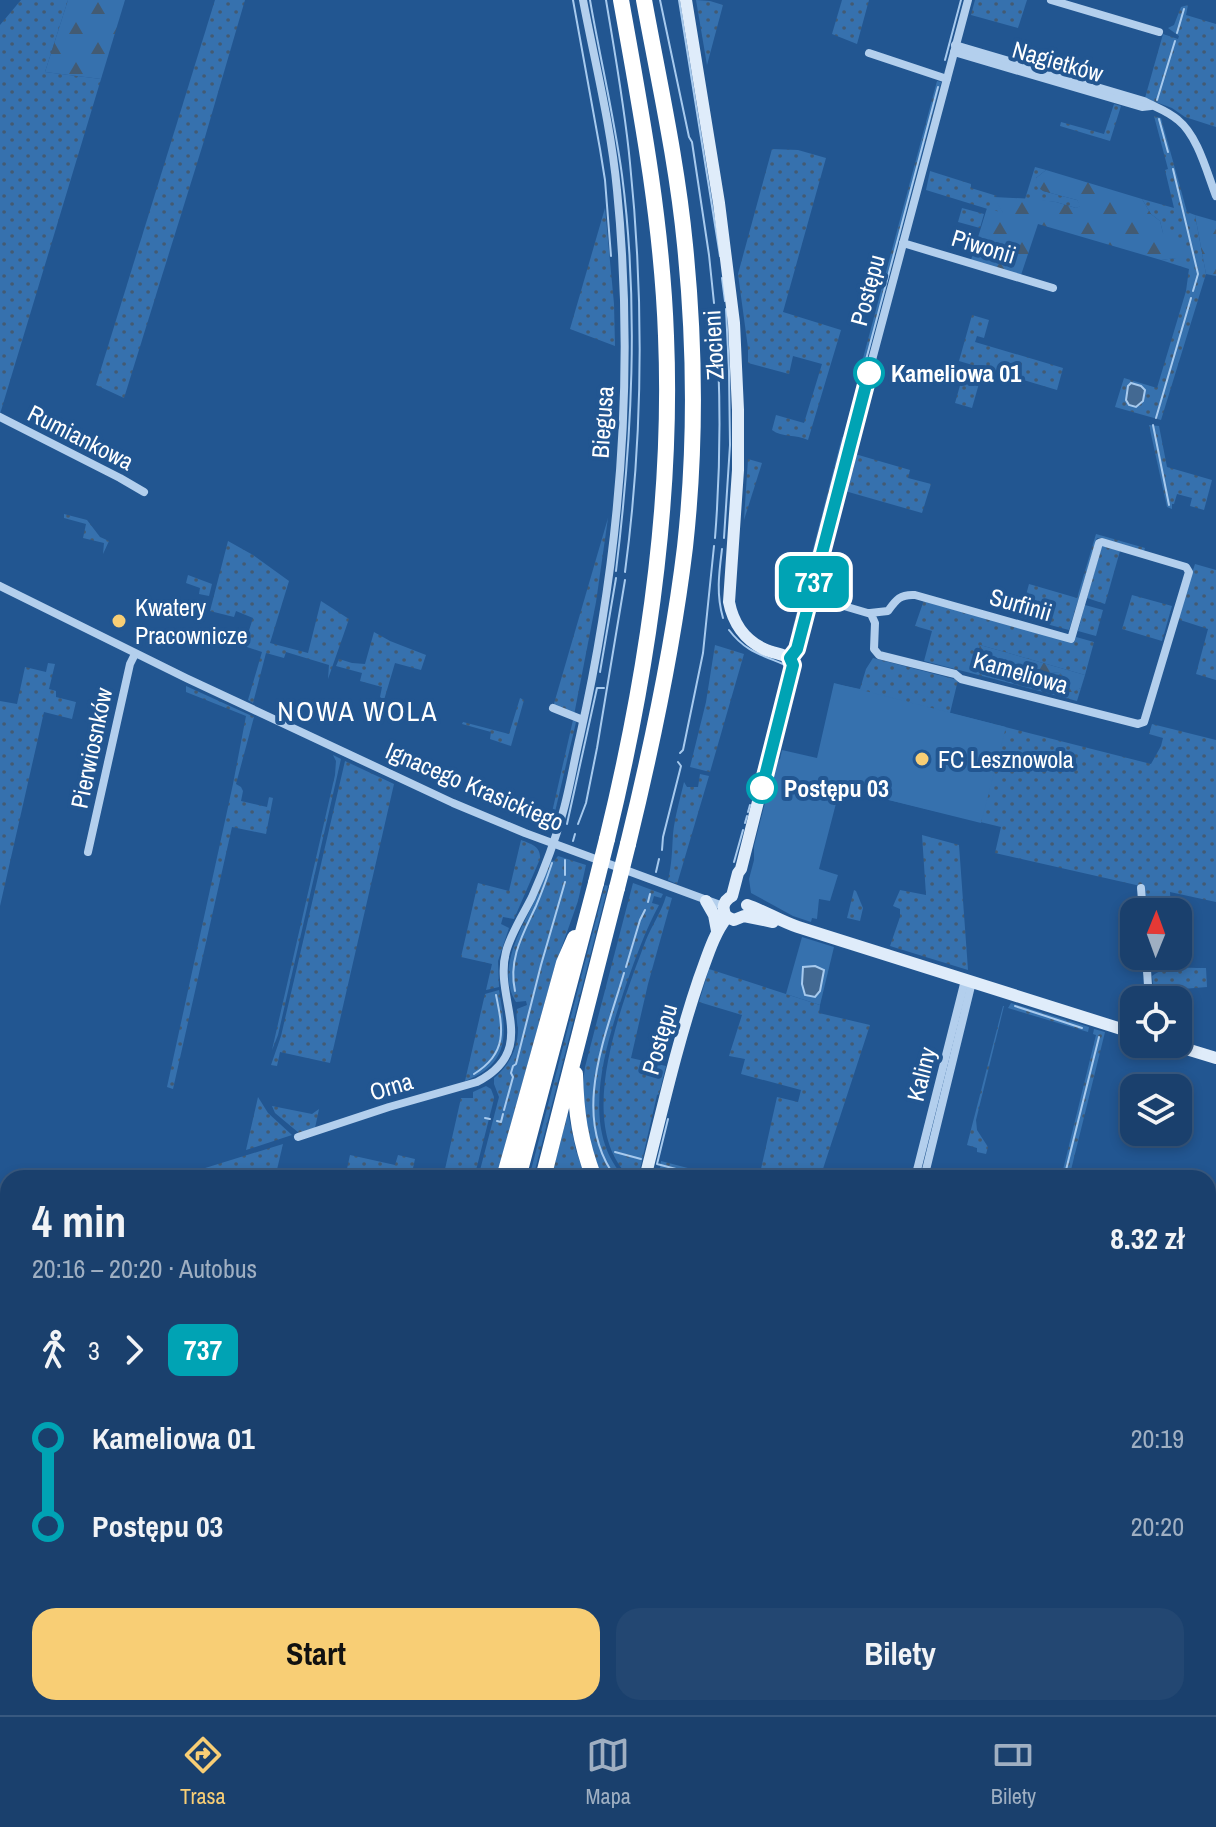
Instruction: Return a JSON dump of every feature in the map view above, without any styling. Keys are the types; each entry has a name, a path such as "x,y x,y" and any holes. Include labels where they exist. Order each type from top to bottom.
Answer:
{"highway":[{"path":"520,1170 622,780 651,612 661,523 668,389 662,278 653,189 621,0"},
{"path":"545,1170 657,719 678,599 687,517 693,402 689,286 678,186 644,0"},
{"path":"506,1170 564,963 590,907"},
{"path":"575,1052 578,1121 591,1170"}],"street":[{"name":"Biegusa","path":"493,1071 504,1058 512,1038 504,972 507,948 532,896 563,810 597,656 612,546 624,397 624,302 617,190 583,0"},
{"name":"Złocieni","path":"686,0 721,217 734,323 738,470 729,602 734,620 750,640 764,649 790,658"},
{"name":"Postępu","path":"647,1170 683,1029 717,931 736,906 741,888 741,869 793,665 790,658 797,649 968,0"},
{"path":"1051,0 1159,32"},
{"name":"Nagietków","path":"954,48 1144,101 1175,117 1189,132 1216,196"},
{"path":"869,53 947,79"},
{"name":"Piwonii","path":"903,243 1053,288"},
{"name":"Rumiankowa","path":"0,417 144,492"},
{"name":"Surfinii","path":"870,613 888,611 898,598 915,595 1071,639 1099,543 1143,554"},
{"name":"Kameliowa","path":"870,613 875,623 874,649 879,655 1138,724 1144,722 1188,570 1143,554"},
{"name":"Ignacego Krasickiego","path":"0,586 135,654 453,803 553,843 706,901 776,917 1120,1029"},
{"path":"810,596 870,613"},
{"name":"Pierwiosnków","path":"88,852 130,664 135,654"},
{"path":"553,708 583,720"},
{"path":"1141,888 1142,898"},
{"path":"706,901 714,915 717,931"},
{"name":"Kaliny","path":"917,1170 969,981"},
{"name":"Kaliny","path":"926,1170 969,981"},
{"path":"1192,1051 1216,1058"},
{"name":"Orna","path":"298,1137 460,1088 483,1079 493,1071"}],"green space":[{"path":"21,0 68,0 45,72 101,79 0,414 0,25"},
{"path":"68,0 125,0 101,79 45,72"},
{"path":"215,0 245,0 124,398 96,385"},
{"path":"696,0 723,5 707,65"},
{"path":"842,0 869,0 857,44 832,34"},
{"path":"975,0 1027,0 1018,28 971,15"},
{"path":"1188,5 1186,15 1216,24 1216,127 1185,117 1172,108 1145,98 1163,34 1178,39 1179,36 1168,28 1174,25 1181,7"},
{"path":"937,81 941,82 862,378 858,377"},
{"path":"1114,104 1121,106 1110,141 1060,126 1061,122 1104,134"},
{"path":"1154,116 1161,118 1187,212 1195,215 1206,274 1161,420 1115,407 1124,378 1157,388 1186,291 1189,269 1161,260 1176,258 1160,221 1151,214 1142,199 1174,208 1165,170 1168,169"},
{"path":"772,149 798,150 826,158 783,312 841,330 808,440 772,430 776,415 804,423 822,364 793,356 789,374 748,363 738,274"},
{"path":"1035,167 1046,170 1036,178 1043,191 1077,200 1081,206 1076,208 1056,202 1025,199"},
{"path":"1046,170 1142,199 1151,214 1160,221 1163,233 1176,241 1185,254 1161,260 1038,224 1021,275 971,260 987,208 1003,213 993,197 1035,199 1076,208 1080,206 1077,200 1037,187 1036,178"},
{"path":"930,171 997,196 994,197 1004,214 926,190"},
{"path":"605,208 614,304 615,346 570,329"},
{"path":"962,208 984,214 980,228 958,222"},
{"path":"1195,215 1216,221 1216,276 1206,274"},
{"path":"972,315 989,320 984,338 977,336 975,342 1063,368 1057,390 959,361"},
{"path":"965,368 982,373 972,408 955,403"},
{"path":"1149,425 1159,426 1167,467 1212,480 1204,510 1190,506 1192,498 1177,494 1172,509 1167,507"},
{"path":"842,437 844,449 797,632 792,630"},
{"path":"855,454 910,470 908,478 931,484 922,513 845,491"},
{"path":"748,459 762,463 744,520"},
{"path":"64,514 87,520 100,537 109,541 103,554 104,543 83,538 86,524 64,518"},
{"path":"608,518 596,602 574,715 553,707"},
{"path":"1096,534 1145,548 1144,551 1097,538 1069,630 1020,617 1029,584 1077,598"},
{"path":"228,541 289,581 270,643 308,653 321,601 349,619 328,679 329,665 286,652 284,658 266,653 253,703 248,700 262,652 244,646 253,618 236,611 234,617 210,611"},
{"path":"1102,546 1120,551 1105,604 1087,598"},
{"path":"1195,564 1216,570 1216,680 1196,674 1208,629 1177,619"},
{"path":"188,575 212,584 209,596 199,594 200,588 186,583"},
{"path":"1132,595 1172,606 1162,641 1122,629"},
{"path":"924,600 1074,643 1076,637 1094,642 1085,675 980,645 983,668 990,678 924,661 932,631 915,626"},
{"path":"1085,605 1103,610 1096,636 1078,631"},
{"path":"374,632 426,655 421,670 395,663 384,700 380,697 382,687 360,681 362,673 336,666 339,659 365,664"},
{"path":"715,645 744,654 710,772 690,767 706,702"},
{"path":"980,645 1085,675 1081,688 1063,692 1060,687 1063,676 1060,673 1050,672 1042,681 1019,668 1015,670 1015,679 1009,678 1001,670 994,679 990,678 987,671 975,664"},
{"path":"873,658 958,680 950,713 1151,764 1163,738 1149,734 1152,724 1216,740 1216,902 1170,892 1170,898 1146,898 1145,887 995,853 1001,827 840,788 841,685 860,689"},
{"path":"48,663 55,664 49,689 56,691 56,697 76,702 72,719 44,712 0,906 0,701 17,704 25,667 46,672"},
{"path":"1018,668 1042,681 1050,672 1060,673 1063,676 1061,683 1075,690 1081,688 1077,701 994,679 1001,670 1009,678"},
{"path":"834,683 1006,727 981,823 840,788 819,869 838,875 830,901 819,899 817,919 812,918 811,922 793,916 751,893 749,879 775,763 780,759 782,750 817,758"},
{"path":"186,686 254,717 236,784 243,791 241,801 267,807 269,797 273,798 266,834 232,827 173,1089 167,1087 246,716 186,692"},
{"path":"520,698 524,700 511,746 490,739 491,732 462,724 509,734"},
{"path":"573,720 576,722 551,829 548,830"},
{"path":"333,755 341,759 272,1050 335,775"},
{"path":"345,761 394,784 330,1063 280,1052 277,1066 271,1065 281,1036"},
{"path":"700,774 709,776 677,884 668,880 676,814 684,782 687,787 698,787"},
{"path":"922,835 959,845 968,970 890,946 900,917 900,909 893,906 900,890 926,895"},
{"path":"521,840 537,848 540,859 514,919 503,917 501,924 509,928 498,961 499,987 486,990 492,964 461,957 478,883 509,891"},
{"path":"558,856 586,865 578,901 554,969 498,1170 480,1170 499,1097 494,1078 514,1050 518,1036 517,1009 527,1005 526,1001 516,1002 510,989 508,976 513,948 550,860 554,861"},
{"path":"633,883 663,894 661,898 654,896 652,903 659,905 641,944 619,1007 600,1084 602,1135 610,1158 619,1170 598,1170 586,1137 582,1091 585,1067"},
{"path":"605,885 608,886 535,1170 531,1170"},
{"path":"854,890 863,908 860,921 847,918"},
{"path":"666,896 672,898 631,1058 666,1066 640,1170 625,1170 614,1155 605,1127 604,1096 608,1062 626,996 646,940"},
{"path":"802,937 834,947 820,1005 786,994"},
{"path":"1206,968 1207,987 1153,986 1152,976 1157,972"},
{"path":"709,969 820,1005 819,1013 870,1025 823,1170 761,1170 777,1097 798,1102 801,1090 741,1074 745,1059 729,1056 742,1015 699,1002"},
{"path":"499,990 504,1033 498,1055 480,1074 465,1081 485,994"},
{"path":"1011,1003 1089,1027 1088,1032 1008,1008"},
{"path":"1003,1006 976,1120 977,1130 988,1147 986,1154 967,1145"},
{"path":"1094,1029 1105,1032 1071,1170 1063,1170 1096,1035 1093,1034"},
{"path":"486,1086 494,1097 476,1170 445,1170 461,1098 473,1098 473,1092"},
{"path":"258,1097 268,1113 292,1135 246,1150"},
{"path":"272,1106 312,1114 319,1109 315,1128 299,1133 275,1113"},
{"path":"568,1113 583,1170 553,1170"},
{"path":"283,1144 277,1170 199,1170"},
{"path":"350,1155 395,1165 398,1155 415,1159 413,1170 347,1170"},
{"path":"661,1161 695,1170 668,1170 660,1168"}],"shaded area":[{"path":"1131,383 1145,390 1143,401 1136,407 1126,400"},
{"path":"815,966 824,970 820,991 815,997 805,995 802,984 803,967"}],"waterway":[{"path":"573,0 605,180 611,256"},
{"path":"590,0 619,153 630,274 629,423 616,571"},
{"path":"606,0 628,143 638,265 638,419 625,572"},
{"path":"660,0 692,142 714,303"},
{"path":"679,0 720,256"},
{"path":"945,60 961,0"},
{"path":"1177,33 1184,9"},
{"path":"1157,100 1175,41"},
{"path":"858,390 938,87"},
{"path":"1159,119 1168,152"},
{"path":"1173,169 1198,274 1193,291"},
{"path":"722,278 725,301"},
{"path":"1156,418 1191,298"},
{"path":"724,538 730,445 726,309"},
{"path":"715,310 720,424 715,538"},
{"path":"1153,425 1169,505"},
{"path":"795,629 841,452"},
{"path":"680,753 703,653 714,546"},
{"path":"722,549 719,592 723,618"},
{"path":"600,672 616,578"},
{"path":"578,824 586,803 597,748 625,580"},
{"path":"729,630 747,647 786,668"},
{"path":"567,824 597,688 604,688"},
{"path":"759,771 768,736"},
{"path":"662,850 681,766 678,762"},
{"path":"753,793 756,781"},
{"path":"748,812 750,805"},
{"path":"745,823 747,816"},
{"path":"734,862 743,830"},
{"path":"573,841 575,834"},
{"path":"656,872 659,859"},
{"path":"565,860 565,875"},
{"path":"515,991 515,957 552,863"},
{"path":"504,1110 513,1077 511,1073 565,882"},
{"path":"648,902 650,894"},
{"path":"626,967 645,910"},
{"path":"611,1170 602,1154 595,1129 593,1103 601,1050 624,973"},
{"path":"474,1074 493,1058 498,1049 501,1029 496,995"},
{"path":"1015,1006 1082,1028"},
{"path":"1066,1170 1099,1037"},
{"path":"497,1121 501,1122 503,1114"},
{"path":"485,1118 490,1119"},
{"path":"668,1119 657,1164 680,1170"},
{"path":"615,1152 641,1159"}],"bus line":[{"name":"737","path":"762,788 793,665 790,658 797,649 869,373"}],"place":[{"name":"Kameliowa 01","path":"869,373"},
{"name":"Kwatery Pracownicze","path":"119,621"},
{"name":"FC Lesznowola","path":"922,759"},
{"name":"Postępu 03","path":"762,788"}],"district":[{"name":"NOWA WOLA","path":"358,711"}]}
